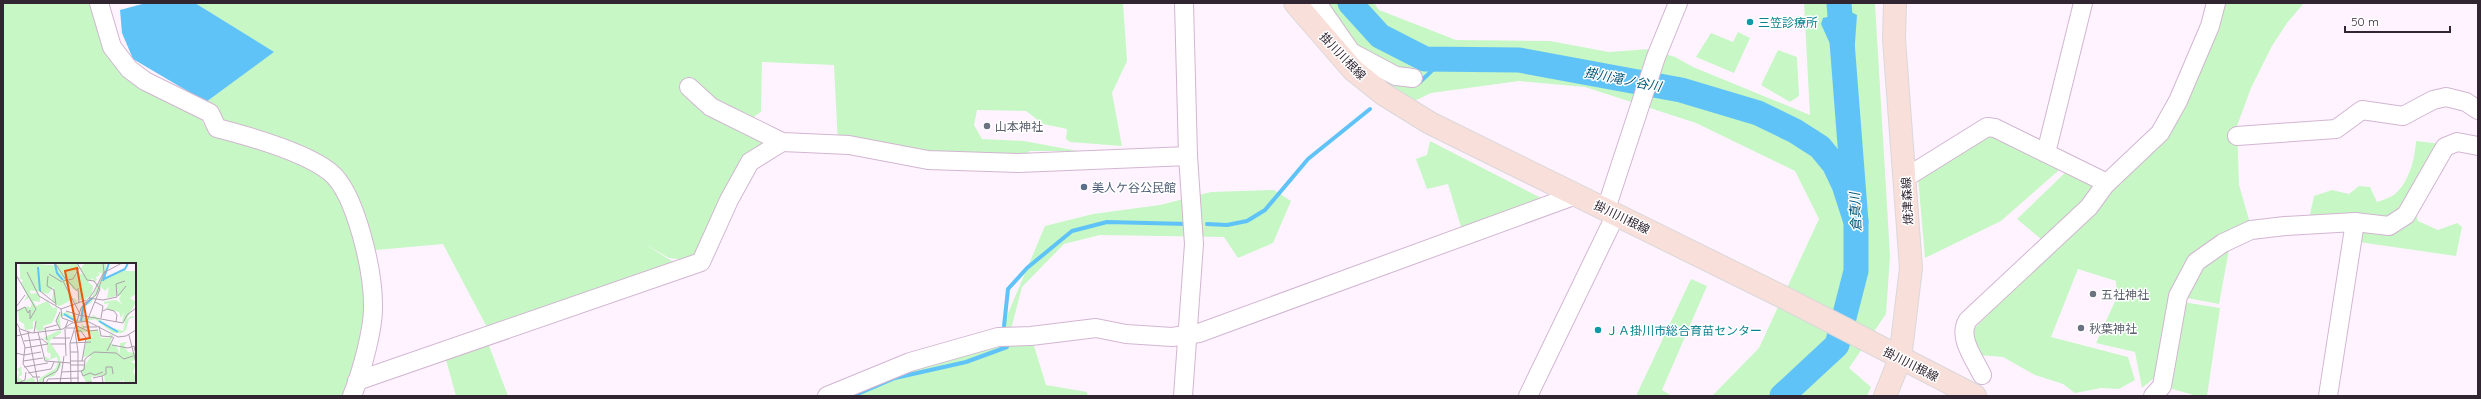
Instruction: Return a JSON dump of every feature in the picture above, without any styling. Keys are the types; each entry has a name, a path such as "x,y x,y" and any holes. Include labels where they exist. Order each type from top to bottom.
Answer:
{"main road":[{"name":"掛川川根線","path":"1295,3 1353,70 1391,99 1430,124 1791,301 1975,396"},
{"name":"焼津森線","path":"1885,396 1900,358 1911,268 1906,178 1894,39 1896,3"}],"street":[{"path":"99,3 112,47 129,68 145,81 210,113 217,128 304,157 330,172 341,185 350,202 363,236 373,304 371,324 355,388"},
{"path":"1183,396 1194,244 1188,156 1184,3"},
{"path":"1316,3 1351,52 1396,76 1413,78"},
{"path":"1528,396 1611,212 1656,57 1678,3"},
{"path":"2046,153 2083,3"},
{"path":"1982,375 1964,337 1964,327 1968,320 2089,207 2107,183 2160,132 2178,101 2208,33 2216,3"},
{"path":"689,87 711,107 782,142 849,145 928,160 1019,164 1188,156"},
{"path":"2237,136 2336,129 2362,110 2404,116 2432,100 2446,98 2466,102 2478,110"},
{"path":"1906,178 1987,127 1995,128 2107,183"},
{"path":"355,388 701,262 729,200 750,162 782,142"},
{"path":"2153,396 2162,386 2178,296 2196,262 2223,243 2251,230 2355,222 2390,226 2406,215 2445,147 2457,142 2478,146"},
{"path":"827,396 910,362 998,337 1031,336 1096,328 1126,334 1172,337 1199,333 1576,195"},
{"path":"2328,396 2355,222"}],"green space":[{"path":"3,3 103,3 129,68 200,117 206,128 309,163 224,128 206,102 273,52 195,3 1123,3 1127,61 1112,93 1122,146 1070,142 1066,139 1067,129 1043,124 1026,111 977,110 974,125 982,139 1024,141 1078,151 1029,151 1027,163 838,145 834,65 762,62 761,112 746,122 770,137 701,262 669,258 643,243 683,268 490,333 443,244 365,251 373,304 352,396 3,396"},
{"path":"1307,3 1374,3 1379,10 1456,40 1550,41 1609,52 1650,49 1675,57 1693,67 1810,115 1804,3 1875,3 1890,256 1886,314 1849,368 1871,387 1867,396 1712,396 1759,348 1819,219 1795,171 1696,123 1585,87 1519,81 1431,93 1412,102 1368,68"},
{"path":"2221,3 2304,3 2287,23 2272,46 2251,88 2237,126 2239,185 2250,223 2201,249 2158,375 2142,388 2135,352 2096,343 2117,297 2116,281 2078,269 2051,337 2128,357 2135,380 2119,389 2101,388 2075,393 2063,384 2035,375 2003,357 1978,355 1971,332 2053,249 2017,219 2070,168 2112,185 2120,185 2171,125"},
{"path":"1738,32 1750,38 1734,73 1696,57 1711,33 1733,42"},
{"path":"1778,50 1797,57 1799,96 1790,102 1761,85"},
{"path":"1993,132 2066,164 2001,221 1925,258 1918,177"},
{"path":"1430,141 1543,199 1461,227 1448,184 1427,189 1416,159 1427,155"},
{"path":"2416,141 2442,144 2399,213 2385,220 2309,219 2314,196 2332,190 2349,194 2359,186 2370,187 2377,202 2395,194 2408,177"},
{"path":"1274,190 1291,201 1273,243 1238,258 1224,237 1100,235 1064,244 1022,287 1009,337 1031,336 1046,385 1087,392 1088,396 831,396 998,337 1045,226 1093,214 1160,205 1211,192"},
{"path":"2414,208 2418,221 2438,230 2457,223 2462,227 2456,256 2352,241 2354,225 2393,224"},
{"path":"2231,239 2219,304 2187,298 2200,267"},
{"path":"1691,279 1707,286 1662,390 1672,396 1636,396"},
{"path":"2177,301 2220,308 2207,396 2197,396 2162,386"},
{"path":"488,343 508,396 456,396 445,356"}],"water":[{"path":"146,3 195,3 274,52 206,102 133,59 122,33 120,10"},
{"path":"1835,3 1850,3 1851,12 1857,15 1852,84 1831,46 1821,24 1823,18 1836,15"}],"waterway":[{"name":"掛川滝ノ谷川","path":"1350,3 1380,36 1425,59 1519,60 1681,90 1758,113 1795,131 1820,147 1834,164 1844,185 1856,222"},
{"name":"掛川滝ノ谷川","path":"1782,396 1837,345 1856,271 1856,222 1839,3"},
{"path":"1420,82 1442,61"},
{"path":"1207,224 1227,225 1247,221 1265,210 1308,159 1370,109"},
{"path":"1004,326 1008,289 1027,268 1072,231 1107,222 1188,224"},
{"path":"853,396 895,378 966,362 1007,347"}],"place":[{"name":"三笠診療所","path":"1750,22"},
{"name":"山本神社","path":"987,126"},
{"name":"美人ケ谷公民館","path":"1084,187"},
{"name":"五社神社","path":"2093,294"},
{"name":"秋葉神社","path":"2081,328"},
{"name":"ＪＡ掛川市総合育苗センター","path":"1598,330"}],"water label":[{"name":"倉真川","path":"1855,212"}]}
